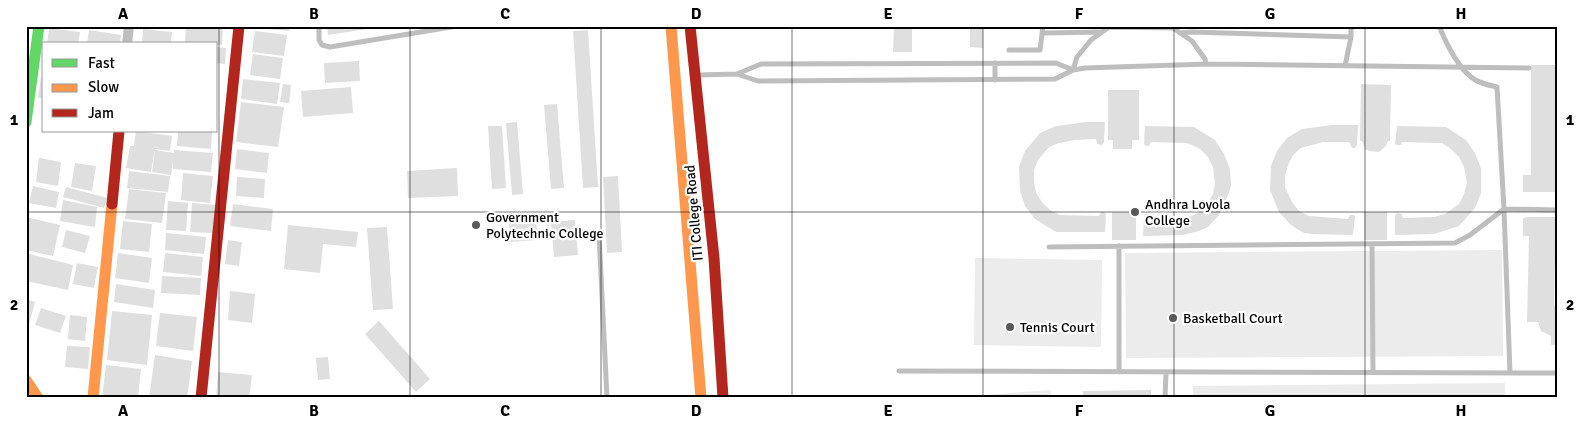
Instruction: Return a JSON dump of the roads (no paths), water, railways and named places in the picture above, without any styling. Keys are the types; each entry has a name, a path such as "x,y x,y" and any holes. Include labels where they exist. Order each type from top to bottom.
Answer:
{"street":[{"path":"26,122 39,26"},
{"path":"127,42 129,26"},
{"path":"201,398 239,26"},
{"name":"ITI College Road","path":"671,26 701,398"},
{"name":"ITI College Road","path":"690,26 721,353 723,398"},
{"path":"93,398 119,132"},
{"path":"26,380 38,398"}],"lane":[{"path":"319,26 319,40 322,45 330,48 457,26"},
{"path":"1009,50 1040,50 1043,26"},
{"path":"1258,26 1258,34"},
{"path":"1345,66 1351,37 1351,26"},
{"path":"1439,26 1462,67 1472,78 1497,87 1510,373"},
{"path":"1074,70 1077,57 1091,40 1109,27 1174,28 1192,41 1205,59 1206,64"},
{"path":"1043,33 1101,32"},
{"path":"1180,33 1351,37"},
{"path":"995,63 995,80"},
{"path":"737,74 762,64 1056,63 1074,70"},
{"path":"695,75 737,74 758,81 995,80 1055,79 1074,70 1206,64 1529,68"},
{"path":"1048,247 1455,243 1470,235 1504,209 1558,210"},
{"path":"599,234 607,398"},
{"path":"1372,244 1373,372"},
{"path":"1119,372 1120,246"},
{"path":"899,371 1558,373"},
{"path":"1165,398 1166,372"}],"place":[{"name":"Andhra Loyola College","path":"1135,212"},
{"name":"Government Polytechnic College","path":"476,225"},
{"name":"Basketball Court","path":"1173,318"},
{"name":"Tennis Court","path":"1010,327"}]}
